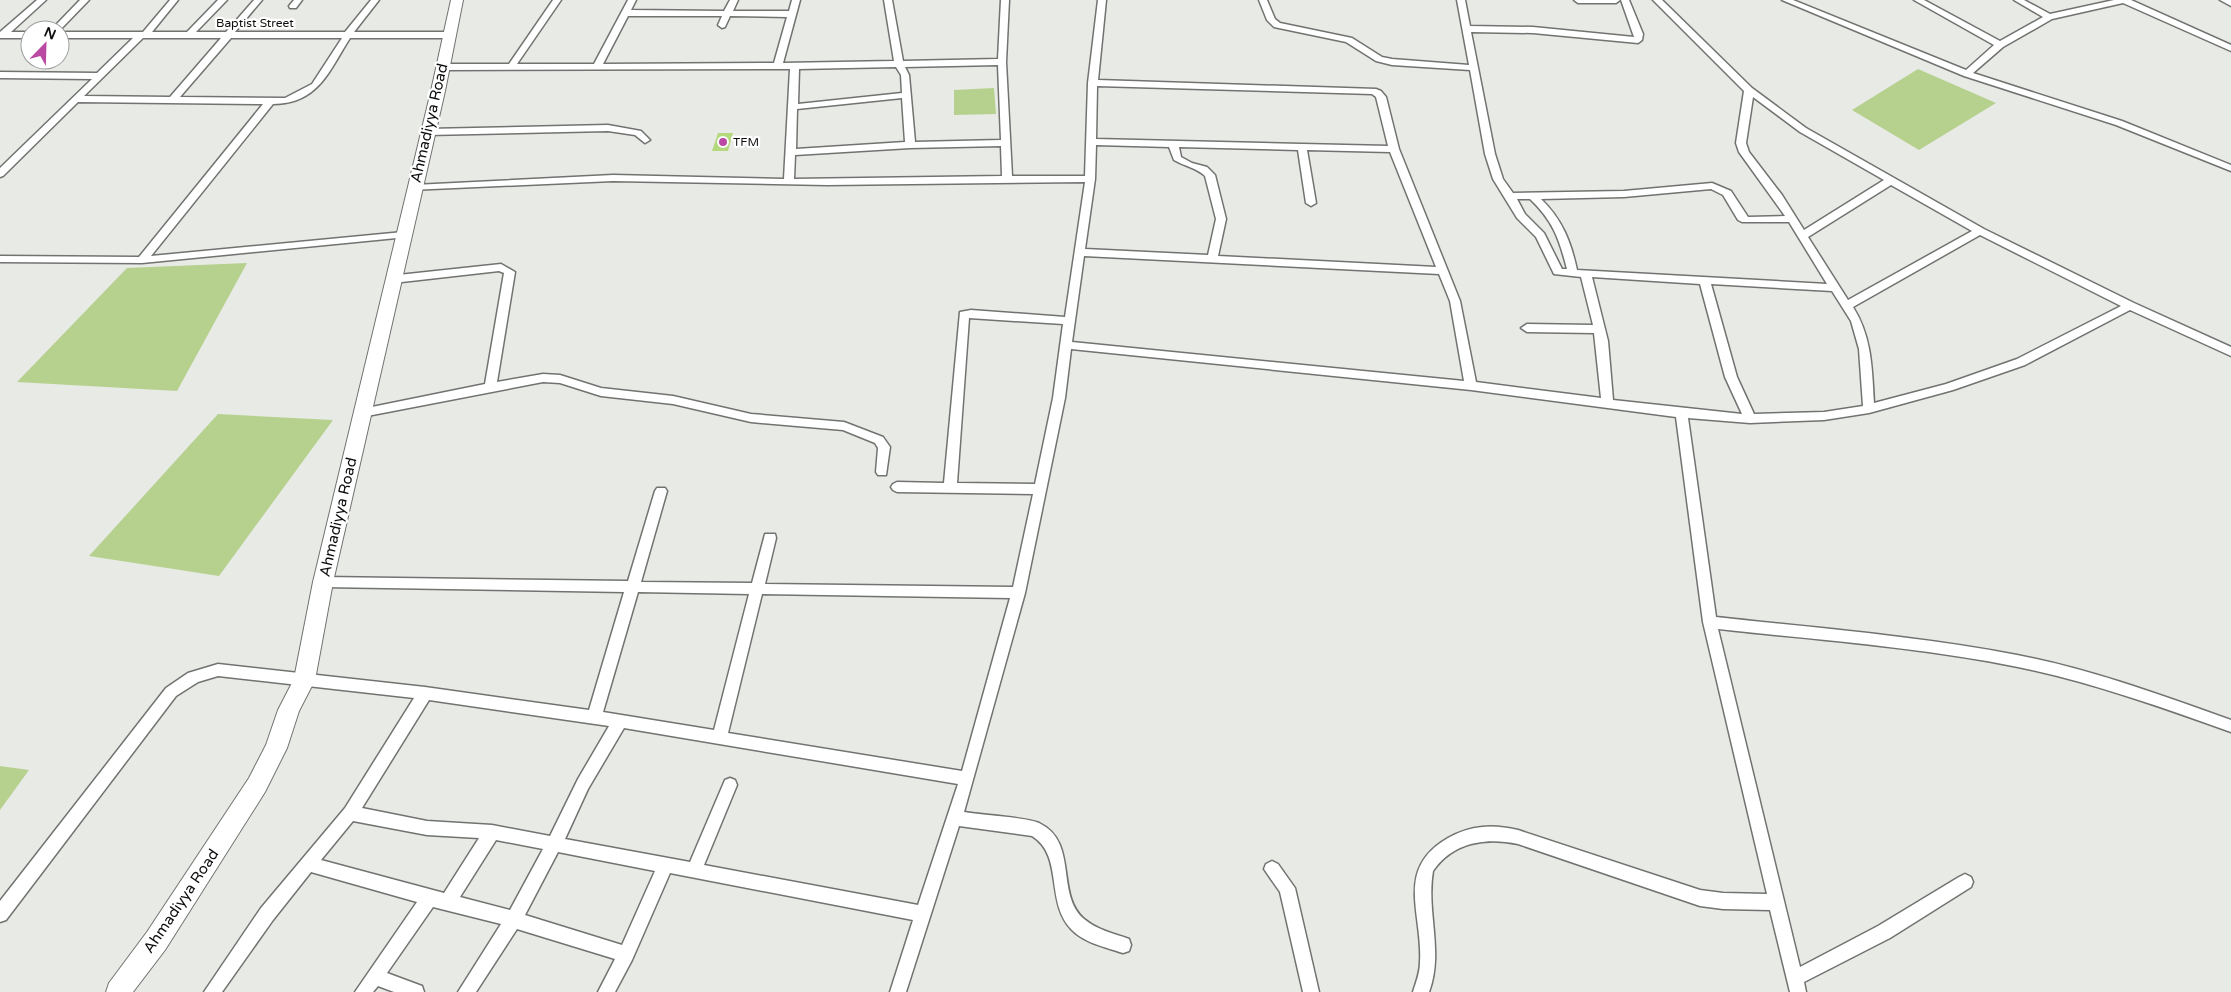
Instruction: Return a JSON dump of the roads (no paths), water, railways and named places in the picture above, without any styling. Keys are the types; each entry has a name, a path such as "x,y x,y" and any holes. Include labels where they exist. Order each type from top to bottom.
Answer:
{"street":[{"path":"2,35 42,0"},
{"path":"65,20 85,0"},
{"path":"0,174 75,99 142,36 174,0"},
{"path":"188,36 223,0"},
{"path":"173,100 258,0"},
{"path":"75,99 287,101 315,86 347,36 375,0"},
{"name":"Ahmadiyya Road","path":"118,992 156,941 257,785 276,748 289,710 304,680 323,582 457,0"},
{"path":"511,67 557,0"},
{"path":"597,67 632,0"},
{"path":"722,25 734,0"},
{"path":"778,66 796,0"},
{"path":"888,0 899,64 905,75 910,146"},
{"path":"1004,0 1002,62 1007,178"},
{"path":"898,992 967,779 1018,593 1059,398 1090,180 1093,83 1102,0"},
{"path":"1263,0 1271,20 1276,25 1348,40 1379,59 1392,62 1475,68"},
{"path":"1461,0 1468,29 1490,154 1498,179 1521,216 1540,235 1558,272 1836,288"},
{"path":"1578,0 1616,0"},
{"path":"1468,29 1533,30 1638,40 1639,34 1625,0"},
{"path":"1657,0 1749,90 1803,130 1980,231 2130,306 2231,352"},
{"path":"1786,0 1967,74 2119,123 2231,168"},
{"path":"1918,0 2000,45"},
{"path":"2018,0 2049,17"},
{"path":"1967,74 2000,45 2049,17 2125,0 2231,48"},
{"path":"2224,0 2231,3"},
{"path":"625,13 792,14"},
{"path":"2,35 20,35"},
{"name":"Baptist Street","path":"70,35 450,36"},
{"path":"442,67 795,66 1002,62"},
{"path":"789,182 795,66"},
{"path":"0,75 99,76"},
{"path":"1093,83 1373,91 1378,93 1381,97 1394,149 1455,301 1462,327 1470,386"},
{"path":"1749,90 1741,143 1744,152 1792,219 1847,305 1862,336 1869,409"},
{"path":"793,107 905,96"},
{"path":"142,260 270,102"},
{"path":"428,132 608,128 638,133 645,140"},
{"path":"1092,142 1394,149"},
{"path":"1173,143 1177,158 1189,165 1204,170 1210,175 1221,219 1218,240 1212,259"},
{"path":"790,152 910,146 1006,144"},
{"path":"1302,147 1311,203"},
{"path":"414,188 613,178 879,184 1007,178 1090,180"},
{"path":"1802,236 1890,181"},
{"path":"1510,196 1624,194 1712,186 1727,193 1742,218 1746,220 1792,219"},
{"path":"1533,196 1548,210 1564,234 1572,274"},
{"path":"1847,305 1980,231"},
{"path":"0,259 142,260 403,235"},
{"path":"1080,252 1444,271"},
{"path":"393,279 501,267 510,272 490,387"},
{"path":"1586,274 1600,329 1605,360 1607,403"},
{"path":"1704,280 1731,377 1750,419"},
{"path":"1066,345 1470,386 1681,413 1750,419 1824,416 1869,409 1949,387 2021,362 2130,306"},
{"path":"950,488 964,315 1070,321"},
{"path":"1527,328 1600,329"},
{"path":"362,413 490,387 543,378 560,379 601,392 640,394 751,418 844,426 879,440 884,447 882,472"},
{"path":"1681,413 1710,622 1796,985 1965,882"},
{"path":"897,487 1039,489"},
{"path":"594,717 661,491"},
{"path":"720,738 759,589 770,538"},
{"path":"323,582 1018,593"},
{"path":"1710,622 1891,643 2018,661 2105,682 2231,726"},
{"path":"0,914 171,692 186,680 200,673 218,670 425,693 620,720 967,779"},
{"path":"212,992 267,914 350,813 425,693"},
{"path":"466,992 514,919 554,845 583,784 620,720"},
{"path":"694,870 730,785"},
{"path":"350,813 427,828 492,832 922,914"},
{"path":"954,818 1035,829 1044,835 1052,844 1063,901 1074,919 1090,933 1123,945"},
{"path":"448,902 492,832"},
{"path":"1421,992 1428,967 1423,892 1425,869 1443,850 1461,838 1478,832 1496,832 1518,837 1700,898 1723,901 1776,902"},
{"path":"308,864 514,919 626,954"},
{"path":"606,992 626,954 666,866"},
{"path":"1272,869 1286,888 1311,992"},
{"path":"363,992 430,898"},
{"path":"374,976 416,992"}],"place":[{"name":"TFM","path":"723,142"}]}
